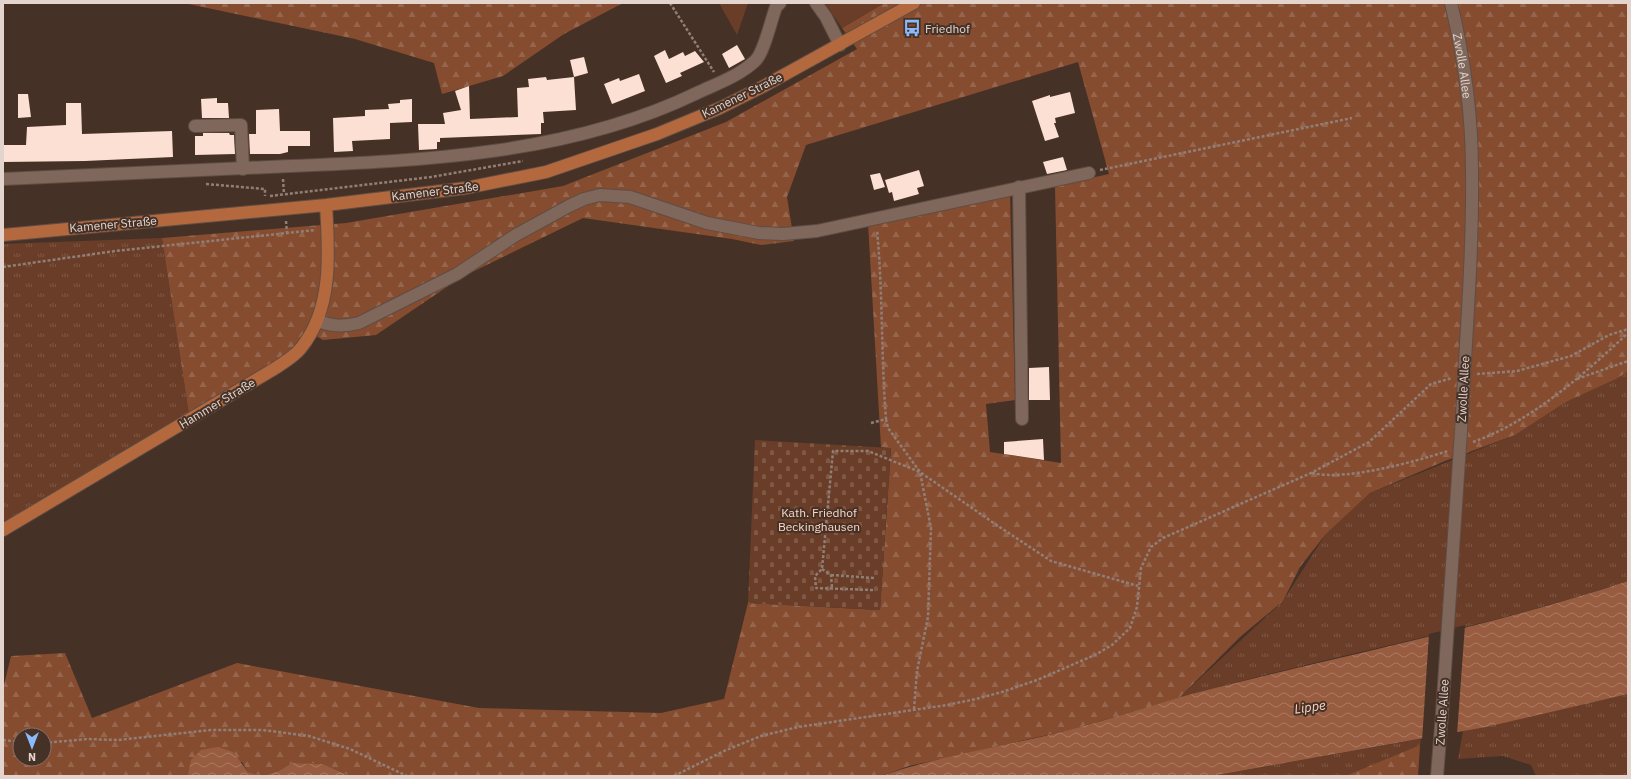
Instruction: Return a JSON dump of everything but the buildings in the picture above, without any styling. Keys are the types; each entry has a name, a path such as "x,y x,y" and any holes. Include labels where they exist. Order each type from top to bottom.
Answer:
{"main road":[{"name":"Kamener Straße","path":"3,235 326,205 466,188 546,172 650,137 720,108 840,45 914,3"},
{"name":"Hammer Straße","path":"3,530 274,369 301,349 317,320 326,286 326,205"}],"street":[{"name":"Kamener Straße","path":"3,179 342,164 435,157 492,151 584,134 626,122 683,100 721,82 757,60 763,51 776,8 780,3"},
{"path":"816,3 826,18 840,45"},
{"name":"Zwolle Allee","path":"1437,776 1462,416 1472,228 1472,169 1468,102 1451,3"},
{"path":"196,126 241,125 243,168"},
{"path":"317,320 330,325 344,327 359,323 457,274 516,235 569,206 584,199 600,195 630,197 707,223 759,234 782,234 817,231 876,217 1090,172"},
{"path":"1019,187 1022,419"}],"path":[{"path":"670,3 721,82"},
{"path":"1090,172 1352,118"},
{"path":"191,171 192,182 265,189 265,196"},
{"path":"876,217 881,266 883,378 886,419 888,428 920,472 931,528 931,569 928,617 917,671 914,709"},
{"path":"3,267 115,251 327,228"},
{"path":"674,776 724,751 761,736 798,728 947,705 1002,692 1037,680 1095,655 1112,645 1130,628 1138,607 1138,586 1141,568 1151,547 1163,538 1311,473 1369,442 1431,384 1464,375 1517,371 1571,356 1609,336 1628,329"},
{"path":"1467,444 1494,434 1544,404 1598,361 1628,333"},
{"path":"1574,380 1628,361"},
{"path":"871,423 886,419"},
{"path":"1311,473 1332,476 1405,464 1453,449"},
{"path":"873,590 816,588 815,576 822,569 833,451 868,451 920,472 998,526 1051,560 1138,586"},
{"path":"822,569 830,575 874,578"},
{"path":"830,575 832,588"},
{"path":"52,742 86,739 118,740 211,730 263,730 309,736 350,749 408,776"}],"green space":[{"path":"184,3 623,3 564,34 503,76 442,94 434,63 355,39"},
{"path":"719,3 748,3 737,35"},
{"path":"825,3 884,3 842,28"},
{"path":"884,3 1628,3 1628,371 1616,379 1566,402 1515,435 1445,461 1370,493 1325,535 1300,567 1283,601 1240,637 1179,698 1070,730 909,766 881,776 350,776 323,764 293,763 278,771 262,776 248,772 242,762 188,776 3,776 3,689 11,656 65,653 92,718 237,663 479,708 661,713 724,699 748,603 880,610 891,449 881,447 868,223 1010,194 1015,400 986,404 990,452 1061,463 1055,186 1109,174 1078,62 806,145 787,197 794,241 761,245 732,239 583,218 460,278 376,335 323,340 311,333 301,349 190,421 162,238 346,223 563,186 726,122 857,49 842,28"},
{"path":"162,238 190,421 3,529 3,244"},
{"path":"1628,370 1628,581 1517,614 1291,668 1179,698 1283,601 1325,535 1370,493 1515,435 1566,402 1614,380"},
{"name":"Kath. Friedhof Beckinghausen","path":"755,440 891,448 880,610 748,603"},
{"path":"1628,694 1628,776 1536,776 1531,765 1503,756 1458,759 1463,731"},
{"path":"1421,739 1420,745 1345,776 1212,776"},
{"path":"1420,745 1418,776 1345,776"}],"water":[{"name":"Lippe","path":"1628,581 1628,694 1486,727 1212,776 881,776 951,756 1069,730 1215,688 1526,612"},
{"path":"218,747 233,752 248,772 262,776 188,776 191,760 201,750"},
{"path":"293,763 323,764 350,776 262,776 278,771"}],"pier":[{"path":"1465,625 1457,734 1422,741 1429,634"}],"place":[{"name":"Friedhof","path":"912,28"}]}
